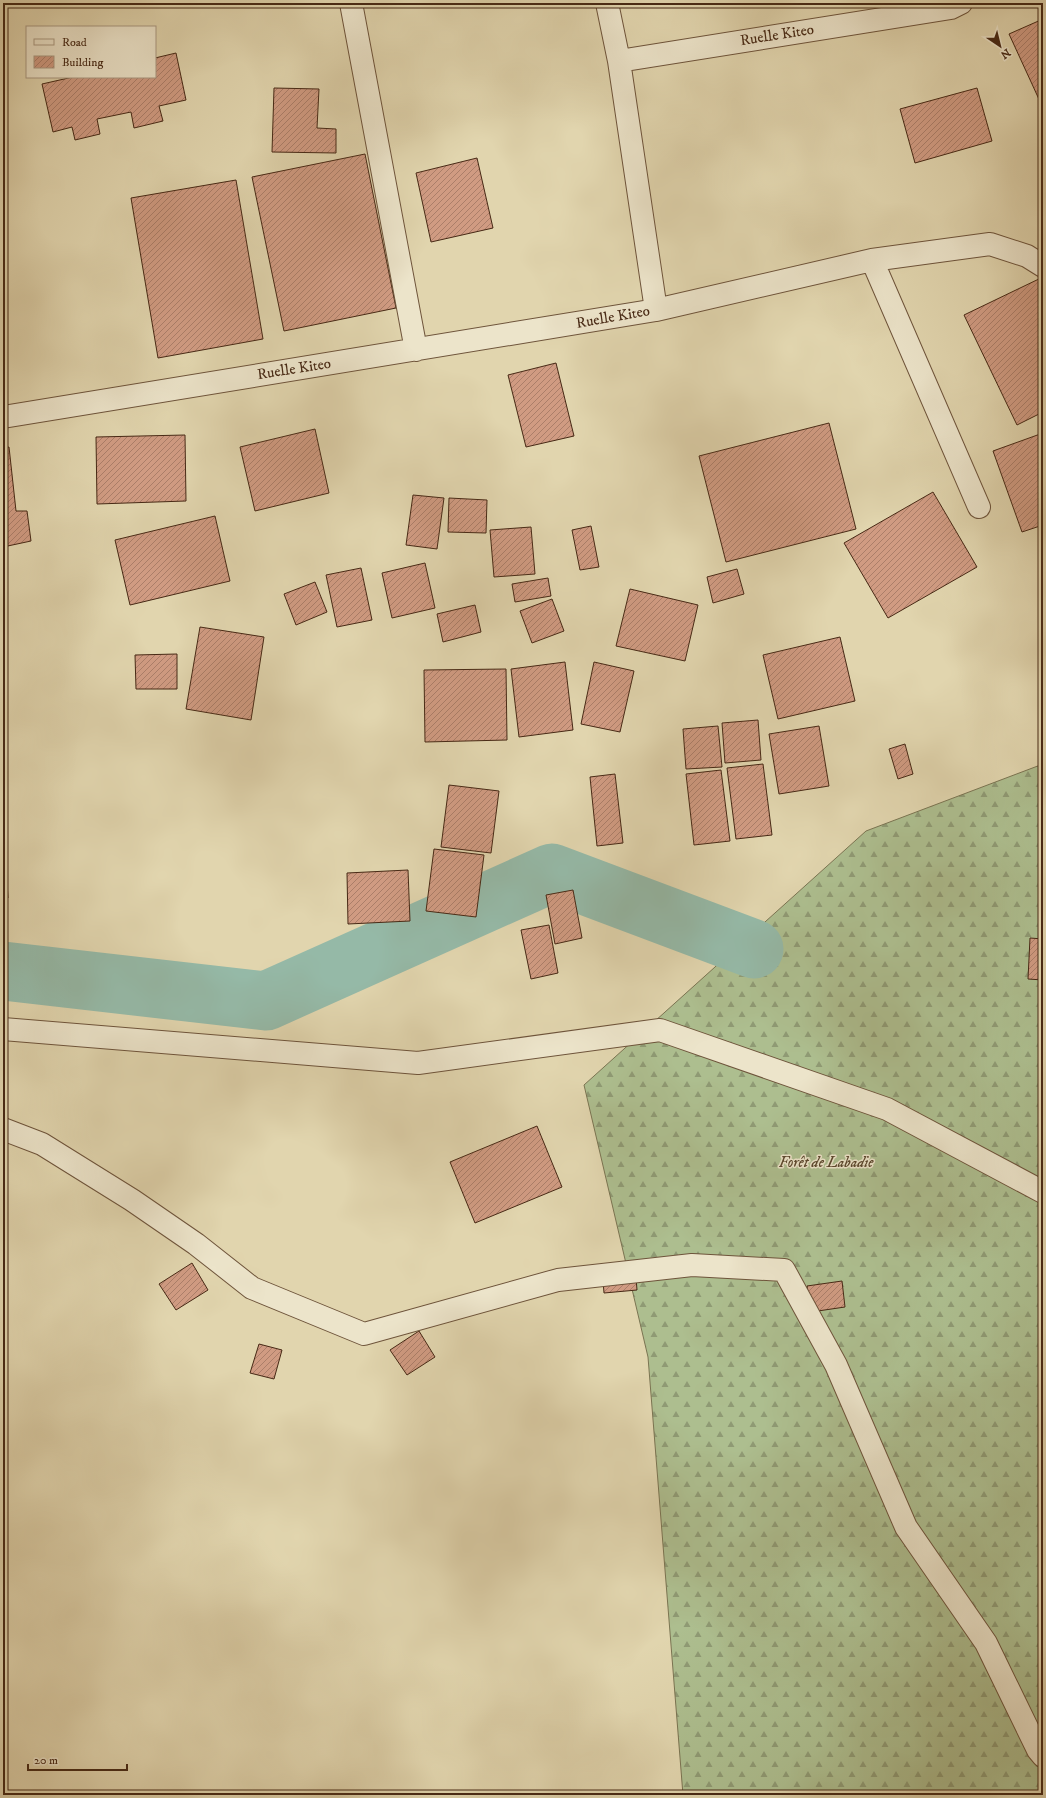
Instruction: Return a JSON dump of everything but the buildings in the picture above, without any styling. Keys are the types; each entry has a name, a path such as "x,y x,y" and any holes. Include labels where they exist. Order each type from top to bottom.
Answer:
{"street":[{"path":"352,3 416,350"},
{"path":"607,3 619,61"},
{"name":"Ruelle Kiteo","path":"3,417 656,310 619,61 951,8 961,3"},
{"path":"656,310 872,260 990,244 1035,261"},
{"path":"872,260 979,507"},
{"path":"3,1029 418,1063 660,1030 887,1109 1043,1192"},
{"path":"3,1129 42,1144 132,1200 196,1244 252,1288 364,1334 558,1280 692,1265 784,1270 836,1365 906,1527 986,1643 1038,1750 1043,1756"}],"green space":[{"name":"Forêt de Labadie","path":"1043,764 1043,1795 683,1795 648,1357 584,1085 866,831"}],"waterway":[{"path":"3,971 266,1001 552,873 754,949"}]}
